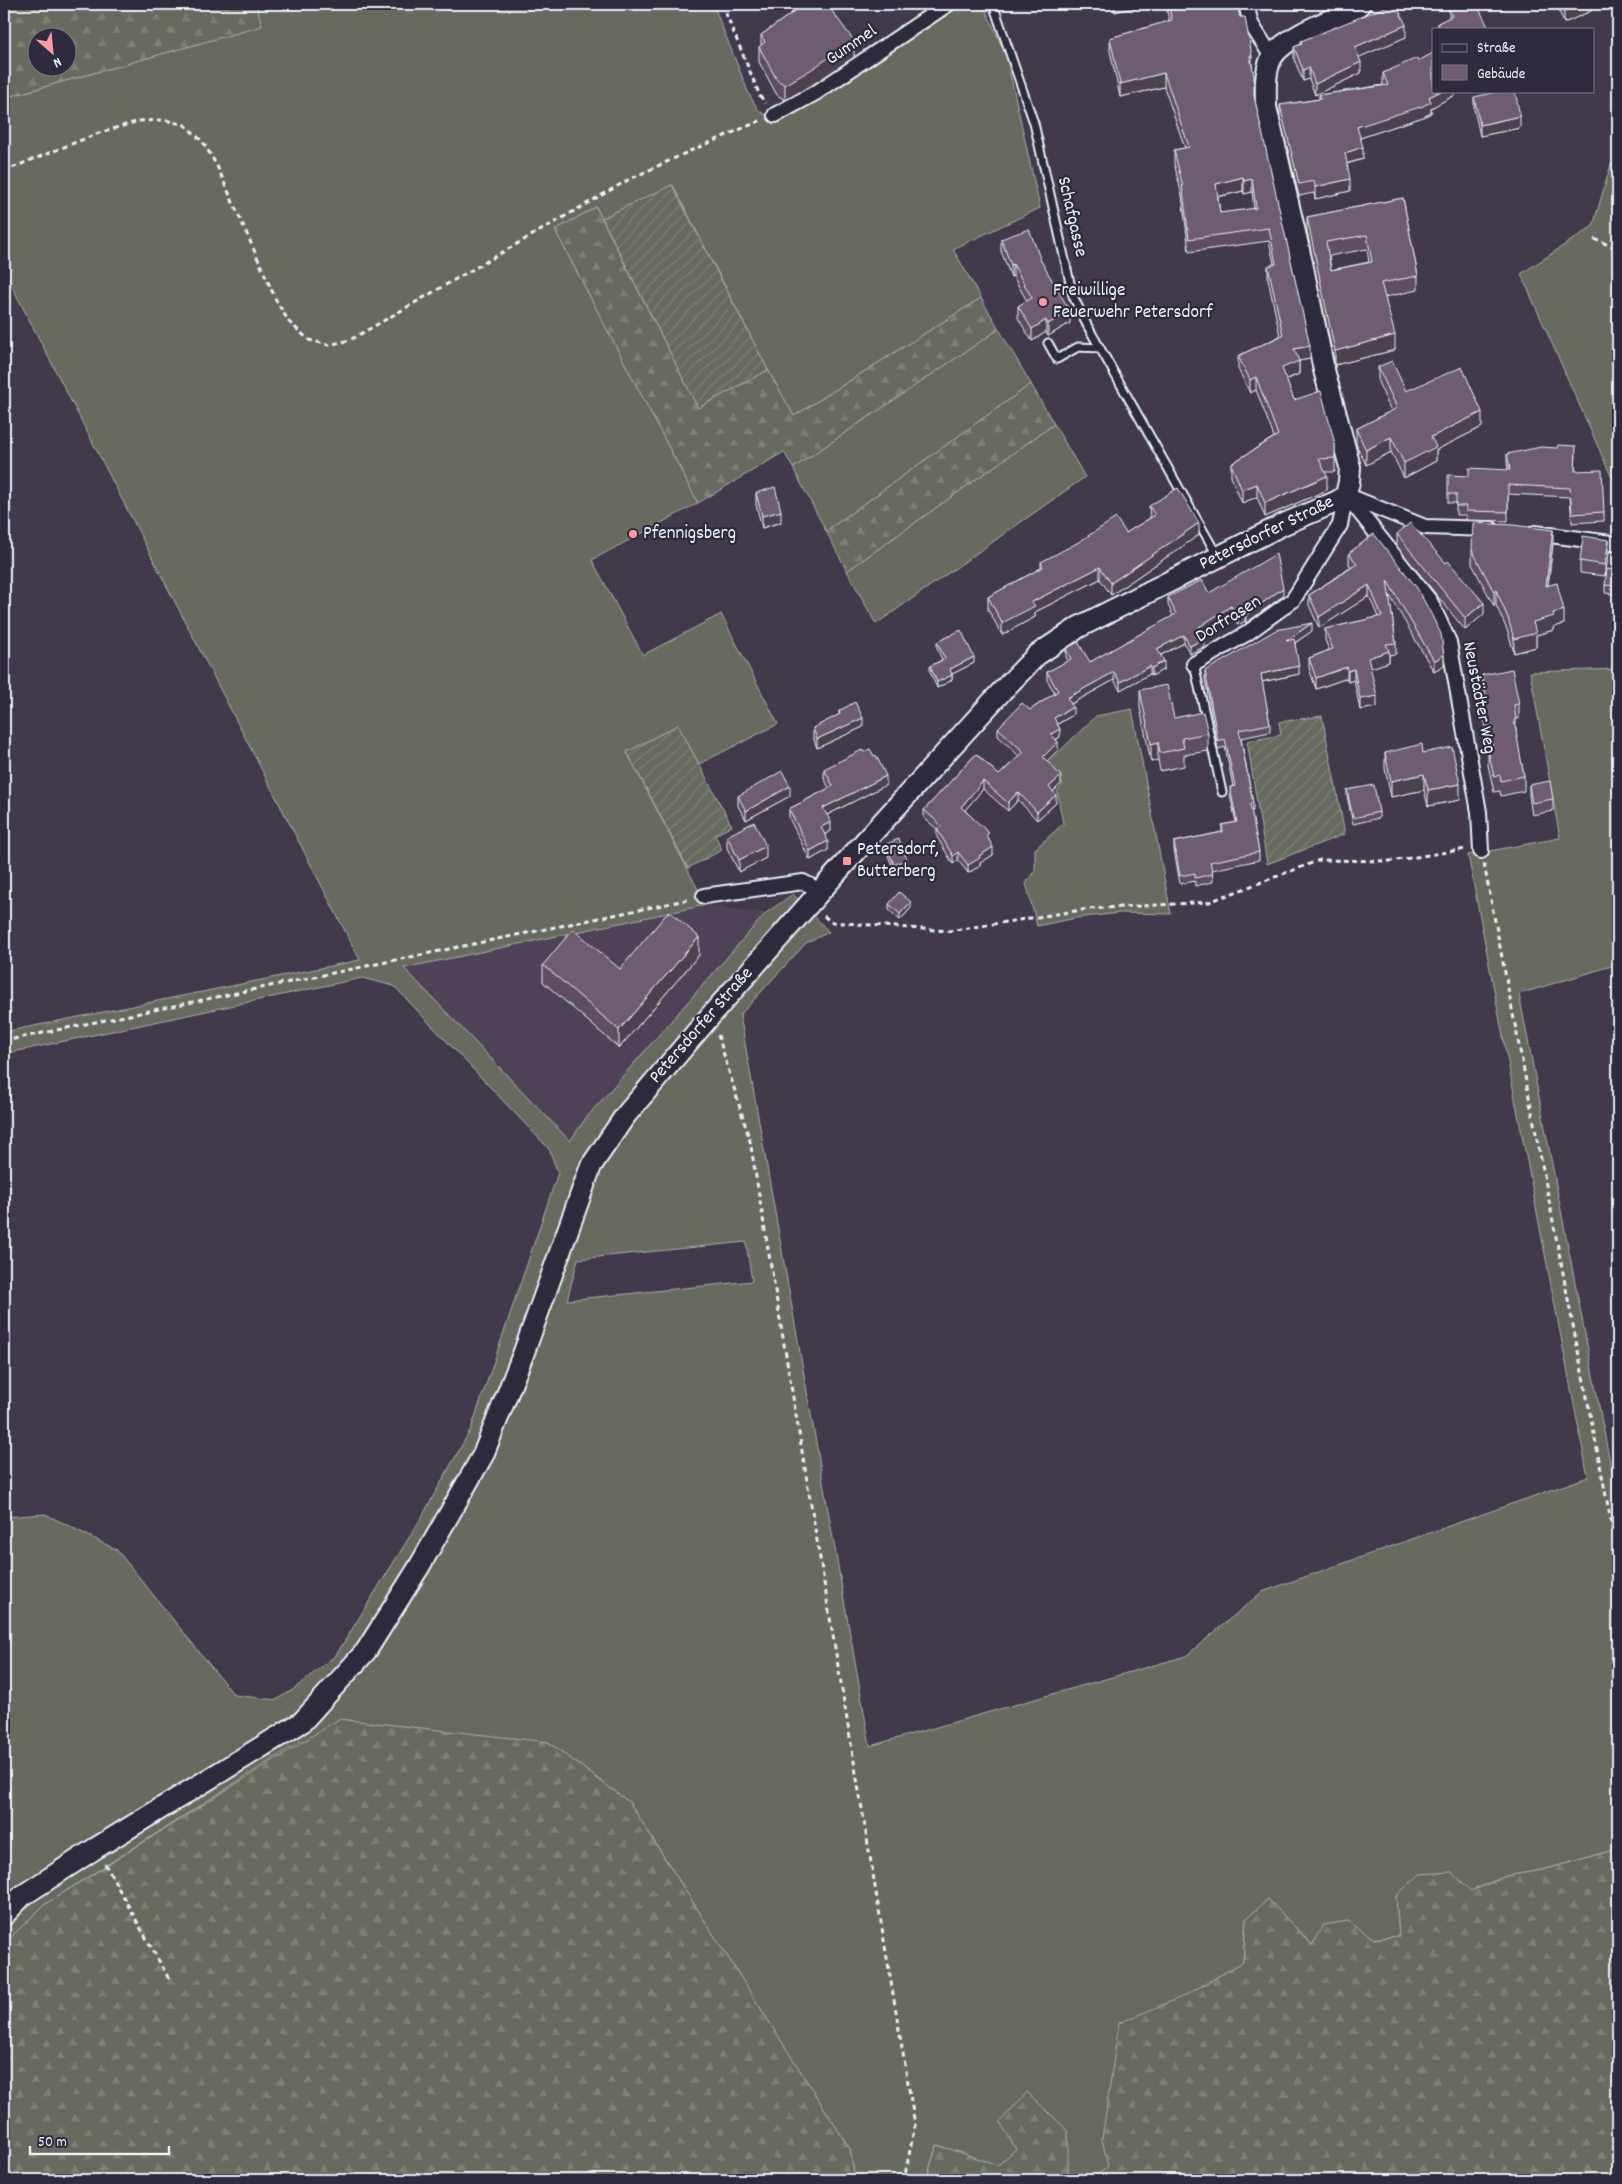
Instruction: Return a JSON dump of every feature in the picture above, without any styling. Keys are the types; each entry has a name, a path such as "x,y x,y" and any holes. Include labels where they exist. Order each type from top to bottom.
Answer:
{"main road":[{"path":"1272,57 1288,42 1352,10 1360,4"},
{"name":"Petersdorfer Straße","path":"4,1915 22,1896 96,1848 302,1722 366,1651 418,1567 483,1455 524,1352 591,1166 625,1116 712,1014 1001,692 1037,656 1079,627 1284,524 1330,506 1346,495 1350,467 1324,370 1302,263 1266,107 1266,84 1272,57"}],"street":[{"name":"Gummel","path":"775,115 817,92 948,4"},
{"path":"1246,4 1251,24 1272,57"},
{"path":"1346,495 1425,527 1504,530"},
{"name":"Dorfrasen","path":"1194,664 1246,634 1293,600 1340,526 1346,495"},
{"name":"Neustädter Weg","path":"1346,495 1430,601 1449,642 1480,812 1481,848"},
{"path":"1524,531 1618,544"},
{"path":"704,896 804,882 816,897"}],"lane":[{"name":"Schafgasse","path":"993,4 1034,123 1073,296 1100,348 1218,557"},
{"path":"1048,343 1057,359 1078,347 1100,348"},
{"name":"Dorfrasen","path":"1194,664 1222,792"}],"path":[{"path":"4,171 99,133 139,121 165,120 186,125 203,142 217,166 276,300 289,322 309,340 328,345 350,340 628,180 690,150 775,115 760,96 722,4"},
{"path":"1594,239 1618,249"},
{"path":"816,897 831,922 949,931 1088,909 1209,902 1320,860 1391,862 1481,848 1618,1558"},
{"path":"4,1042 704,896"},
{"path":"712,1014 750,1141 915,2125 904,2180"},
{"path":"96,1848 169,1979"}],"shaded area":[{"path":"706,905 766,913 586,1118 570,1141 403,968"}],"green space":[{"path":"4,4 256,4 262,26 78,77 78,28 28,28 28,78 76,78 4,98"},
{"path":"256,4 713,4 749,94 759,111 780,123 964,4 983,4 1006,55 1040,208 953,249 981,298 794,416 768,370 673,185 602,218 596,207 555,230 698,503 592,560 643,655 721,614 778,724 699,764 678,725 627,752 706,905 404,968 570,1141 586,1118 766,913 793,894 829,932 806,943 740,1015 870,1746 1186,1656 1262,1592 1588,1477 1468,855 1560,838 1530,672 1618,669 1618,964 1519,994 1618,1504 1618,1849 1543,1870 1506,1876 1471,1891 1452,1872 1396,1896 1399,1936 1312,1945 1297,1928 1246,1919 1243,1962 1186,1995 1102,2138 1109,2167 1092,2178 1067,2172 1068,2131 1016,2149 998,2166 937,2145 926,2180 855,2180 850,2149 629,1802 548,1742 301,1741 44,1905 4,1944 4,1517 45,1514 117,1550 234,1695 276,1700 294,1689 336,1655 420,1520 471,1429 558,1173 549,1149 394,986 362,978 4,1054 4,1032 360,960 4,271 4,98 261,26","holes":["746,1242 752,1281 567,1300 578,1259"]},
{"path":"1611,164 1618,165 1618,475 1612,478 1521,274 1593,226"},
{"path":"672,185 768,370 698,408 602,218"},
{"path":"596,207 698,408 768,370 794,416 981,298 999,329 793,468 784,452 698,503 555,230"},
{"path":"999,329 1031,384 826,531 793,468"},
{"path":"1031,384 1054,424 847,571 826,531"},
{"path":"1054,424 1085,477 876,624 847,571"},
{"path":"1132,709 1171,914 1120,913 1076,918 1037,926 1026,883 1035,870 1035,849 1063,824 1057,791 1063,784 1046,764 1096,716"},
{"path":"1322,716 1345,834 1267,864 1247,741 1281,735 1279,722"},
{"path":"678,725 732,826 715,835 722,850 688,868 627,752"},
{"path":"339,1719 548,1742 629,1802 850,2149 855,2180 4,2180 4,1944 44,1905"},
{"path":"1618,1849 1618,2180 926,2180 937,2145 998,2165 1016,2149 1000,2122 1027,2092 1068,2131 1068,2172 1092,2178 1108,2167 1102,2139 1119,2023 1186,1995 1243,1962 1246,1919 1268,1899 1312,1945 1323,1925 1348,1921 1374,1939 1399,1936 1396,1896 1420,1874 1452,1872 1471,1891 1506,1876 1543,1870"}],"building":[{"path":"796,4 827,4 854,41 785,85 777,80 759,47 765,42 761,35 799,8"},
{"path":"1168,4 1237,4 1240,17 1245,17 1252,56 1250,56 1254,76 1254,96 1310,346 1294,349 1299,361 1282,368 1294,400 1321,391 1335,444 1335,458 1319,459 1327,476 1265,503 1257,484 1242,490 1231,464 1278,435 1256,377 1250,380 1238,356 1283,335 1268,266 1276,264 1269,228 1189,239 1182,183 1174,150 1189,147 1164,73 1120,84 1110,38 1172,20","holes":["1243,177 1244,181 1252,179 1256,208 1220,213 1216,184"]},
{"path":"1396,4 1406,25 1355,47 1361,62 1315,84 1309,67 1303,70 1294,47 1302,44 1301,41"},
{"path":"1461,4 1477,4 1489,28 1440,28 1438,23 1452,16 1449,9"},
{"path":"1561,4 1580,4 1564,11"},
{"path":"1432,54 1432,92 1439,92 1429,97 1431,102 1357,127 1363,147 1345,153 1350,179 1315,187 1314,181 1299,184 1280,105 1321,99 1319,95 1388,85 1383,73 1417,58 1418,61"},
{"path":"1497,92 1515,92 1520,116 1480,125 1474,97"},
{"path":"1403,198 1418,276 1381,283 1395,335 1335,351 1307,217","holes":["1367,235 1372,262 1331,270 1326,242"]},
{"path":"1029,229 1041,261 1070,311 1048,324 1046,320 1032,329 1018,306 1032,298 1013,264 1011,265 1001,239"},
{"path":"1392,361 1406,391 1462,367 1482,412 1431,437 1436,447 1404,463 1391,437 1366,450 1356,429 1397,408 1378,367"},
{"path":"1558,445 1576,446 1575,471 1602,470 1604,512 1572,514 1570,488 1508,485 1508,512 1466,511 1466,506 1456,506 1456,494 1448,494 1448,475 1469,476 1469,468 1510,470 1507,454 1541,447 1557,448"},
{"path":"775,487 781,511 762,516 756,493"},
{"path":"1178,488 1199,523 1111,583 1100,567 1032,602 1035,606 1002,623 988,597 1043,567 1041,562 1077,543 1116,518 1126,533 1155,515 1149,506"},
{"path":"1410,523 1446,563 1448,561 1484,603 1465,618 1397,534"},
{"path":"1473,523 1553,530 1546,586 1557,583 1564,610 1553,613 1554,616 1533,622 1536,633 1514,639 1508,618 1496,590 1494,592 1472,550"},
{"path":"1374,534 1417,588 1441,634 1444,655 1434,661 1387,580 1396,643 1386,644 1389,651 1368,658 1377,696 1360,699 1354,669 1348,671 1347,667 1316,678 1309,658 1333,649 1325,629 1382,616 1369,585 1319,617 1309,595 1357,564 1349,553"},
{"path":"1583,536 1609,540 1605,565 1580,561"},
{"path":"1276,554 1283,588 1246,615 1245,613 1238,617 1231,606 1199,627 1205,638 1190,646 1184,635 1157,649 1164,661 1152,668 1150,666 1120,682 1114,672 1067,698 1073,707 1054,718 1060,729 1051,734 1058,742 1043,757 1061,776 1049,787 1056,795 1037,812 1018,792 1008,803 983,781 961,807 989,833 986,835 993,847 968,865 958,852 953,856 937,829 942,826 924,810 976,754 999,775 1024,752 998,728 1022,703 1030,710 1058,691 1047,672 1071,659 1066,649 1078,642 1090,662 1176,614 1168,597 1202,580 1209,593"},
{"path":"1607,569 1618,570 1618,586 1605,585"},
{"path":"1312,623 1286,641 1294,639 1299,666 1261,674 1270,724 1239,730 1253,803 1250,804 1259,852 1210,862 1213,874 1195,878 1195,873 1180,876 1174,842 1223,832 1222,825 1237,822 1230,787 1235,786 1225,739 1218,741 1205,671 1276,630"},
{"path":"961,630 974,657 950,669 952,675 937,682 930,666 945,659 937,642"},
{"path":"1512,669 1519,704 1514,705 1516,720 1514,720 1524,776 1501,781 1500,775 1494,777 1488,750 1493,749 1483,697 1486,696 1482,675"},
{"path":"1167,685 1174,718 1203,712 1208,733 1182,738 1184,748 1160,753 1158,742 1151,744 1140,690"},
{"path":"855,702 863,718 817,739 813,728 840,714 839,711"},
{"path":"1422,744 1423,753 1452,747 1460,784 1428,790 1424,774 1391,781 1385,753"},
{"path":"870,749 874,756 876,755 886,776 823,808 831,822 821,827 828,841 810,851 789,809 833,786 824,769 862,750 863,752"},
{"path":"782,771 790,786 746,811 738,796"},
{"path":"1550,781 1553,799 1532,803 1529,785"},
{"path":"1374,785 1379,812 1353,818 1347,790"},
{"path":"754,822 766,846 739,860 727,836"},
{"path":"899,839 907,859 894,865 886,844"},
{"path":"899,892 911,902 900,914 889,904"},
{"path":"669,911 699,937 619,1030 543,965 573,929 620,969"}],"place":[{"name":"Freiwillige Feuerwehr Petersdorf","path":"1043,302"},
{"name":"Pfennigsberg","path":"633,534"},
{"name":"Petersdorf, Butterberg","path":"847,861"}]}
